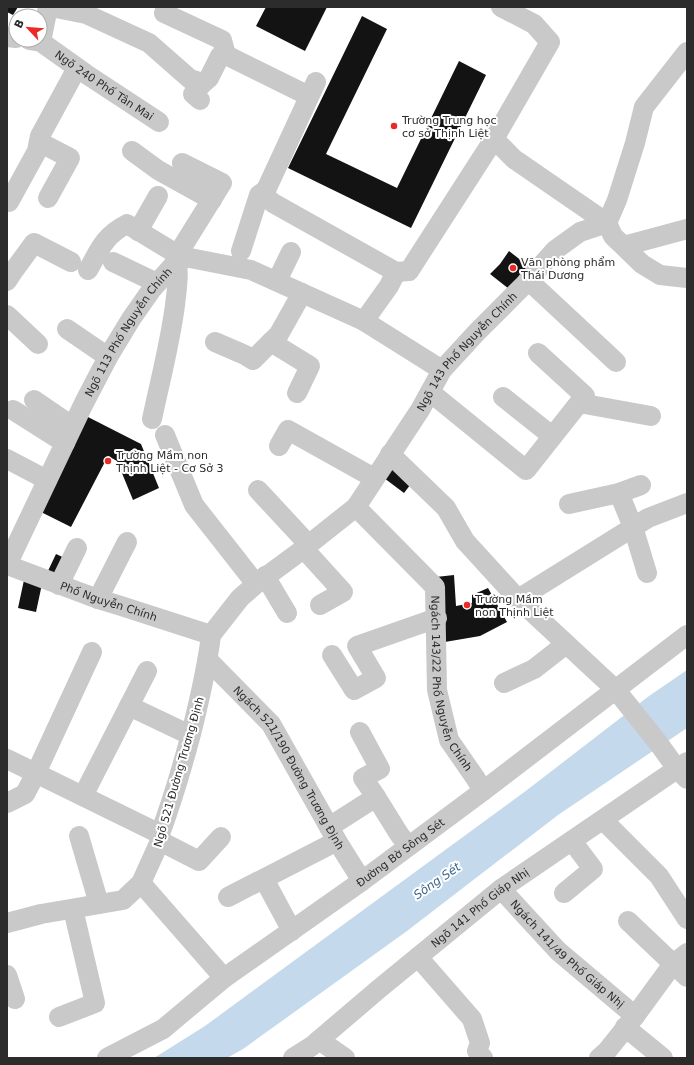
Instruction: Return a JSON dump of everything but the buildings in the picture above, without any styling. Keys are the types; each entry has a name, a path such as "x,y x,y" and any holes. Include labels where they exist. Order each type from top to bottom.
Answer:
{"street":[{"path":"51,7 86,14 149,43 190,79 201,91 210,78 220,56 226,55 312,89 266,190 266,196 273,203 396,272 409,271 494,139 550,42 534,24 532,14 502,7"},
{"path":"164,12 222,40 226,55"},
{"name":"Ngõ 240 Phố Tân Mai","path":"46,48 159,122"},
{"path":"607,223 617,200 633,150 644,107 687,52"},
{"path":"8,202 37,152 40,136 77,68"},
{"path":"494,139 514,159 607,223 613,236 642,264 660,275 687,278"},
{"path":"39,142 70,158 48,198"},
{"path":"132,151 158,170 212,200"},
{"path":"177,261 181,249 222,183 182,162"},
{"path":"241,251 259,195 266,190"},
{"path":"138,231 158,196"},
{"name":"Ngõ 143 Phố Nguyễn Chính","path":"211,636 240,598 260,580 306,547 356,507 420,410 442,370 482,326 561,245 580,232 607,223"},
{"path":"7,281 34,243 79,266 118,229 126,224 175,253 178,282 173,316 152,419"},
{"path":"624,246 687,230"},
{"path":"277,281 291,252"},
{"name":"Ngõ 113 Phố Nguyễn Chính","path":"7,565 69,434 108,357 130,319 157,283 177,261 184,258 190,258 251,270 364,321 442,370"},
{"path":"113,262 157,283"},
{"path":"364,321 389,286 396,272"},
{"path":"528,280 616,362"},
{"path":"214,342 253,360 279,334 302,293"},
{"path":"7,315 38,344"},
{"path":"67,329 108,357"},
{"path":"271,342 310,366 297,393"},
{"path":"538,353 587,395 651,416"},
{"path":"430,392 526,470 552,436 587,395"},
{"path":"503,396 552,436"},
{"path":"19,408 69,434"},
{"path":"279,446 288,430 374,478"},
{"path":"164,435 194,505 287,613"},
{"path":"390,454 446,508 465,540 518,599 621,696 659,744 684,770"},
{"path":"7,459 47,480"},
{"path":"569,504 641,485"},
{"path":"258,490 343,592 320,605"},
{"path":"619,492 633,527 647,573"},
{"path":"518,599 633,527 682,500"},
{"name":"Ngách 143/22 Phố Nguyễn Chính","path":"356,507 435,587 437,690 449,740 483,791"},
{"path":"98,599 127,542"},
{"path":"59,584 77,548"},
{"name":"Phố Nguyễn Chính","path":"7,565 98,599 211,636"},
{"path":"332,655 354,690 376,678 357,646 436,618"},
{"name":"Đường Bờ Sông Sét","path":"107,1058 164,1029 224,978 362,881 483,791 621,696 687,635"},
{"name":"Ngõ 521 Đường Trương Định","path":"8,919 123,900 141,883 160,837 182,769 200,699 211,636"},
{"path":"504,683 534,669 566,644"},
{"path":"7,803 24,794 36,773 92,652"},
{"name":"Ngách 521/190 Đường Trương Định","path":"208,660 271,724 333,834 362,881"},
{"path":"83,796 147,671"},
{"path":"129,706 190,735"},
{"path":"360,732 380,769 363,778 408,846"},
{"path":"7,759 83,796 160,837 199,861 221,837"},
{"name":"Ngõ 141 Phố Giáp Nhị","path":"293,1058 312,1046 501,889 603,820 684,770"},
{"path":"228,897 264,879 333,834 376,798"},
{"path":"603,820 658,876 687,919"},
{"path":"79,836 99,904"},
{"path":"564,893 593,869 572,841"},
{"path":"264,879 292,931"},
{"path":"141,883 224,978"},
{"name":"Ngách 141/49 Phố Giáp Nhị","path":"501,889 558,951 630,1022 662,1058"},
{"path":"59,1017 95,1003 73,909"},
{"path":"599,1058 607,1051 630,1022 682,965 628,921"},
{"path":"418,957 472,1019 480,1043 477,1051 483,1058"},
{"path":"7,975 15,999"},
{"path":"319,1040 345,1058"}],"water":[{"name":"Sông Sét","path":"687,670 687,728 558,815 407,931 243,1049 227,1058 154,1058 205,1026 527,790 649,696"}],"place":[{"name":"Trường Trung học cơ sở Thịnh Liệt","path":"394,126"},
{"name":"Văn phòng phẩm Thái Dương","path":"513,268"},
{"name":"Trường Mầm non Thịnh Liệt - Cơ Sở 3","path":"108,461"},
{"name":"Trường Mầm non Thịnh Liệt","path":"467,605"}]}
